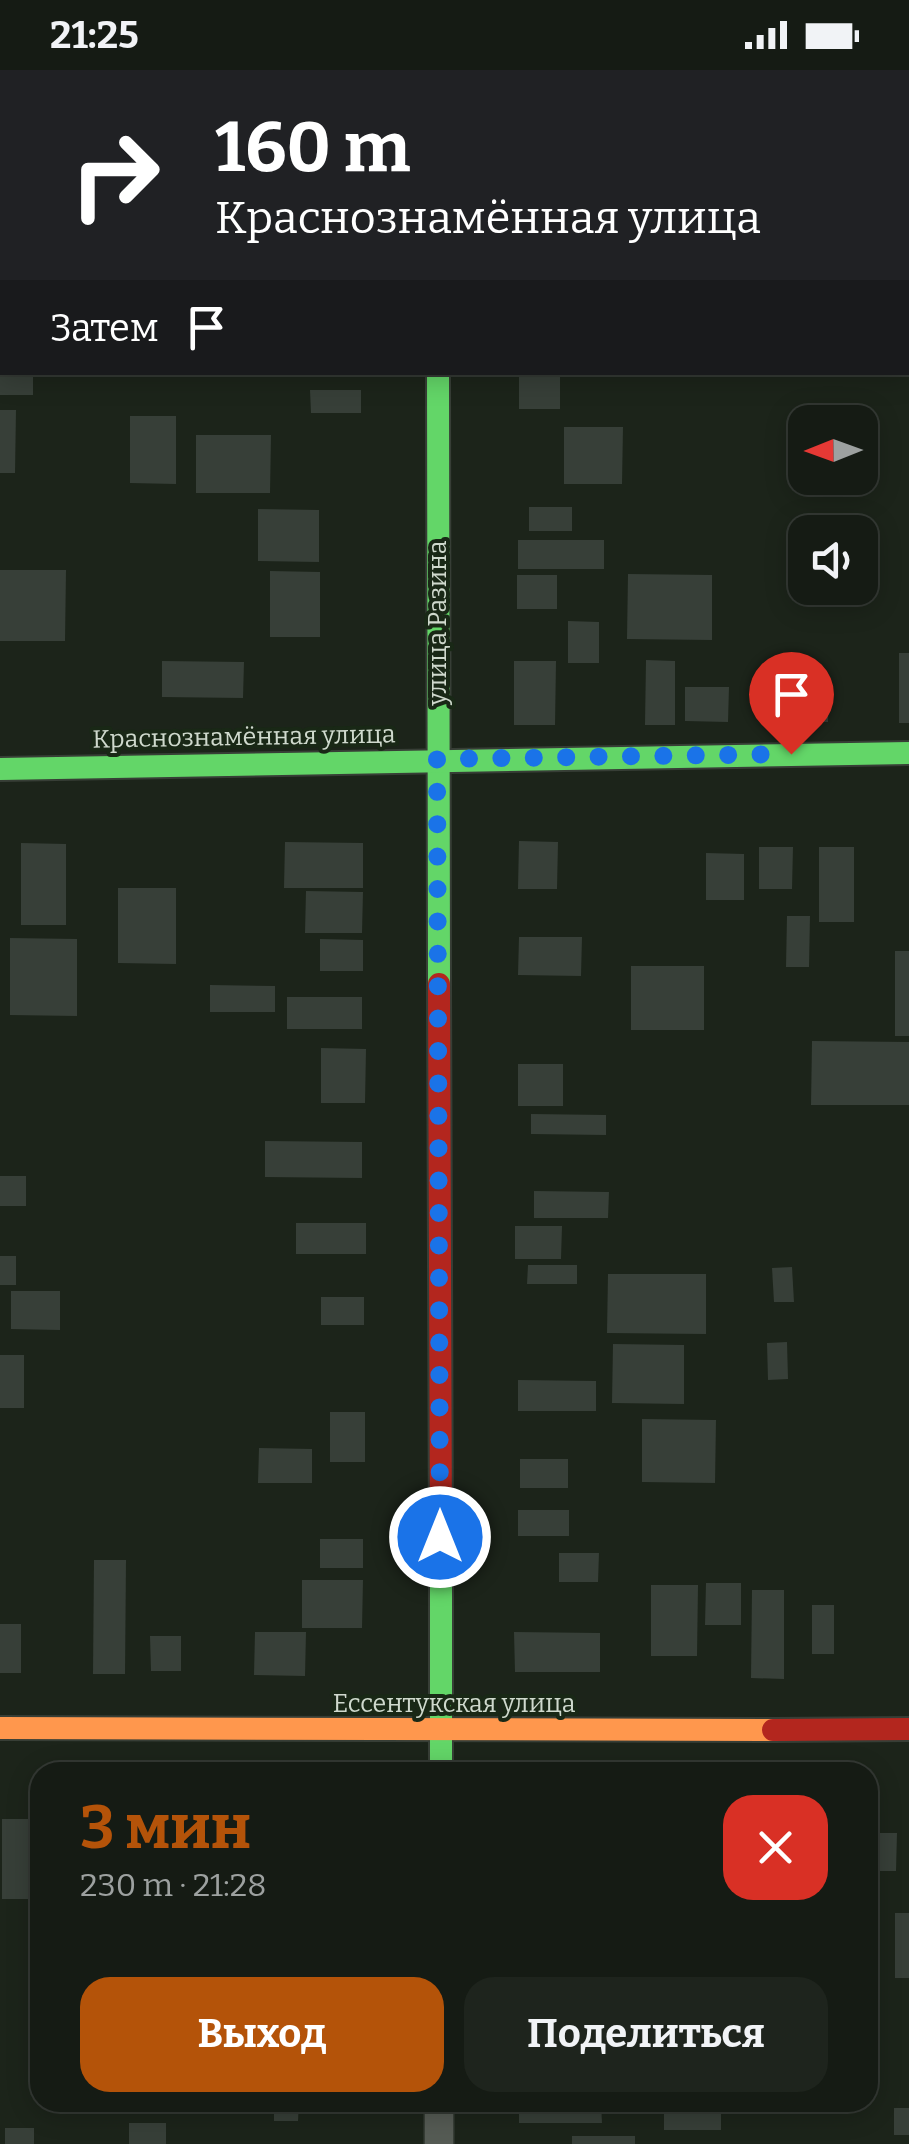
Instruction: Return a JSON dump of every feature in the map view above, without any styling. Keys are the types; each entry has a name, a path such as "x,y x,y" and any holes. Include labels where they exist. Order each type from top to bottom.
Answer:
{"street":[{"name":"улица Разина","path":"438,375 441,1762"},
{"name":"Краснознамённая улица","path":"0,769 909,752"},
{"name":"Ессентукская улица","path":"0,1728 909,1729"},
{"path":"439,2112 439,2144"}],"building":[{"path":"0,375 33,375 33,395 0,395"},
{"path":"519,375 560,375 560,409 519,409"},
{"path":"310,390 361,390 361,413 311,413"},
{"path":"0,410 16,410 15,473 0,473"},
{"path":"130,416 176,416 176,484 130,483"},
{"path":"564,427 623,427 622,484 564,484"},
{"path":"196,435 271,435 270,493 196,493"},
{"path":"529,507 572,507 572,531 529,531"},
{"path":"258,509 319,510 319,562 258,561"},
{"path":"518,540 604,540 604,569 518,569"},
{"path":"0,570 66,570 65,641 0,641"},
{"path":"270,571 320,572 320,637 270,637"},
{"path":"628,574 712,575 712,640 627,639"},
{"path":"517,575 557,575 557,609 517,609"},
{"path":"568,621 599,622 599,663 568,663"},
{"path":"899,653 909,653 909,723 899,723"},
{"path":"646,660 675,661 675,725 645,725"},
{"path":"162,661 244,662 243,698 162,697"},
{"path":"514,661 556,661 555,725 514,725"},
{"path":"799,681 829,681 828,722 799,722"},
{"path":"685,687 729,687 728,722 685,721"},
{"path":"519,841 558,842 557,889 518,889"},
{"path":"285,842 363,843 363,888 284,888"},
{"path":"21,843 66,844 66,925 21,925"},
{"path":"759,847 793,847 792,889 759,889"},
{"path":"819,847 854,847 854,922 819,922"},
{"path":"706,853 744,854 744,900 706,900"},
{"path":"118,888 176,888 176,964 118,963"},
{"path":"306,891 363,892 362,933 305,933"},
{"path":"787,916 810,916 809,967 786,967"},
{"path":"519,937 582,937 581,976 518,975"},
{"path":"10,938 77,939 77,1016 10,1015"},
{"path":"320,939 363,940 363,971 320,971"},
{"path":"895,951 909,951 909,1036 895,1036"},
{"path":"631,966 704,966 704,1030 631,1030"},
{"path":"210,985 275,986 275,1012 210,1012"},
{"path":"287,997 362,997 362,1029 287,1029"},
{"path":"812,1041 909,1042 909,1105 811,1105"},
{"path":"321,1048 366,1049 365,1103 321,1103"},
{"path":"518,1064 563,1064 563,1106 518,1106"},
{"path":"531,1114 606,1115 606,1135 531,1134"},
{"path":"265,1141 362,1142 362,1178 265,1177"},
{"path":"0,1176 26,1176 26,1206 0,1206"},
{"path":"534,1191 609,1192 608,1218 534,1218"},
{"path":"296,1223 366,1223 366,1254 296,1254"},
{"path":"515,1226 562,1226 561,1259 515,1259"},
{"path":"0,1256 16,1256 16,1285 0,1285"},
{"path":"528,1265 577,1265 577,1284 527,1284"},
{"path":"792,1267 794,1302 774,1302 772,1268"},
{"path":"608,1274 706,1274 706,1334 607,1333"},
{"path":"11,1291 60,1291 60,1330 11,1329"},
{"path":"321,1297 364,1297 364,1325 321,1325"},
{"path":"787,1342 788,1379 768,1380 767,1343"},
{"path":"613,1344 684,1345 684,1404 612,1403"},
{"path":"0,1355 24,1355 24,1408 0,1408"},
{"path":"518,1380 596,1381 596,1411 518,1411"},
{"path":"330,1412 365,1412 365,1462 330,1462"},
{"path":"642,1419 716,1420 715,1483 642,1482"},
{"path":"259,1448 312,1449 312,1483 258,1483"},
{"path":"520,1459 568,1459 568,1488 520,1488"},
{"path":"518,1510 569,1510 569,1536 518,1536"},
{"path":"320,1539 363,1539 363,1568 320,1568"},
{"path":"559,1553 599,1553 598,1582 559,1582"},
{"path":"94,1560 126,1560 125,1674 93,1674"},
{"path":"302,1580 363,1580 362,1628 302,1628"},
{"path":"706,1583 741,1583 741,1625 705,1625"},
{"path":"651,1585 698,1585 697,1656 651,1656"},
{"path":"752,1590 784,1590 784,1679 751,1678"},
{"path":"812,1605 834,1605 834,1654 812,1654"},
{"path":"0,1624 21,1624 21,1673 0,1673"},
{"path":"255,1632 306,1632 305,1676 254,1675"},
{"path":"514,1632 600,1633 600,1672 515,1672"},
{"path":"150,1636 181,1636 181,1671 151,1671"},
{"path":"2,1819 30,1819 30,1899 2,1899"},
{"path":"878,1833 897,1833 896,1871 878,1871"},
{"path":"878,1913 880,1913 878,1979"},
{"path":"895,1913 909,1913 909,1978 895,1978"},
{"path":"894,2108 909,2108 909,2135 894,2135"},
{"path":"274,2112 298,2112 298,2121 274,2121"},
{"path":"519,2112 601,2112 602,2123 519,2123"},
{"path":"664,2112 721,2112 721,2130 664,2130"},
{"path":"129,2123 166,2123 166,2144 129,2144"},
{"path":"5,2128 34,2128 34,2144 5,2144"},
{"path":"572,2136 635,2136 635,2144 572,2144"}],"traffic: fast":[{"path":"438,375 439,984"},
{"path":"0,769 909,753"},
{"path":"441,1548 441,1762"}],"traffic: slow":[{"path":"0,1728 773,1730"}],"traffic: jam":[{"path":"439,984 441,1548"},
{"path":"773,1730 909,1729"}],"route":[{"path":"440,1537 437,759 791,754"}]}
